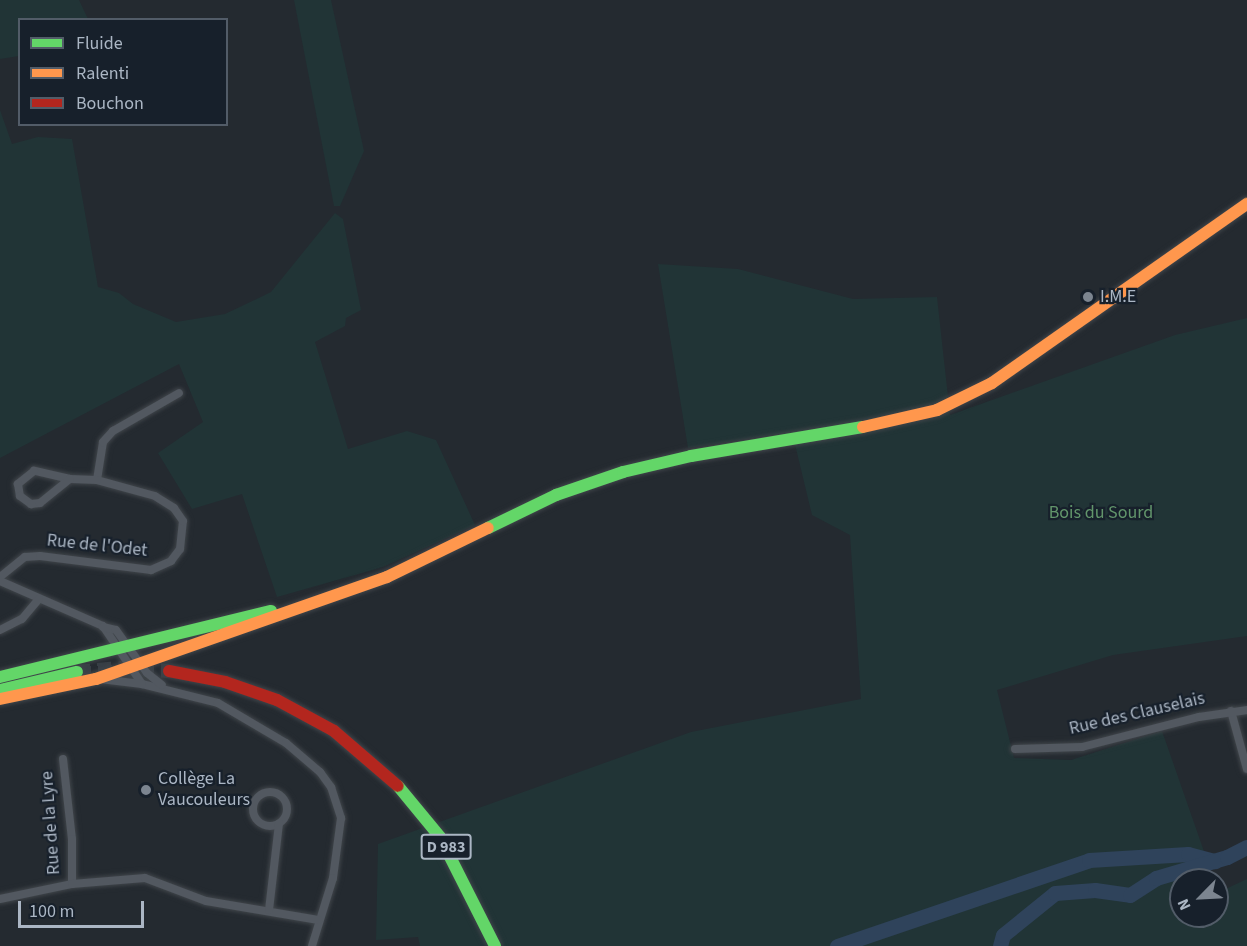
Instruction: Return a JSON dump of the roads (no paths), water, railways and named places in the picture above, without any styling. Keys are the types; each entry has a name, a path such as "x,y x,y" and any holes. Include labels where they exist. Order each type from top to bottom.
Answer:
{"main road":[{"path":"0,699 96,679 414,566 540,502 623,472 691,456 909,419 945,406 1095,303 1209,231 1247,204"},
{"path":"0,677 125,649 259,613 308,604"},
{"name":"D 983","path":"168,671 225,682 277,700 334,731 367,756 406,793 440,837 495,946"},
{"path":"0,690 76,672"}],"street":[{"path":"97,480 103,442 113,431 179,393"},
{"name":"Rue de l'Odet","path":"0,579 16,563 32,556 151,570 171,561 184,534 183,521 174,508 155,496 97,480 70,479 34,471 18,484 20,496 31,504 40,502 70,479"},
{"path":"0,579 39,599 116,630 142,684"},
{"path":"0,630 22,619 39,599"},
{"path":"156,657 152,669 164,687"},
{"path":"134,665 164,687"},
{"path":"96,679 164,687 218,703 268,732 321,772 331,787 339,806 340,837 333,878 318,920 312,946"},
{"name":"Rue des Clauselais","path":"1015,749 1082,747 1231,711 1247,710"},
{"name":"Rue des Clauselais","path":"1231,711 1247,769"},
{"name":"Rue de la Lyre","path":"63,759 72,839 72,884"},
{"path":"269,910 279,824 286,816 285,800 276,793 261,795 253,810 258,821 268,827 279,824"},
{"name":"Rue de la Lyre","path":"0,899 72,884 145,878 206,900 318,920"}],"waterway":[{"path":"1000,946 1003,935 1055,893 1095,890 1130,895 1156,878 1227,857 1247,847"},
{"path":"837,946 1089,860 1188,854 1215,861"}],"tunnel":[{"path":"77,672 119,668 169,671"}],"place":[{"name":"I.M.E","path":"1088,297"},
{"name":"Collège La Vaucouleurs","path":"146,790"}],"park label":[{"name":"Bois du Sourd","path":"1101,513"}]}
